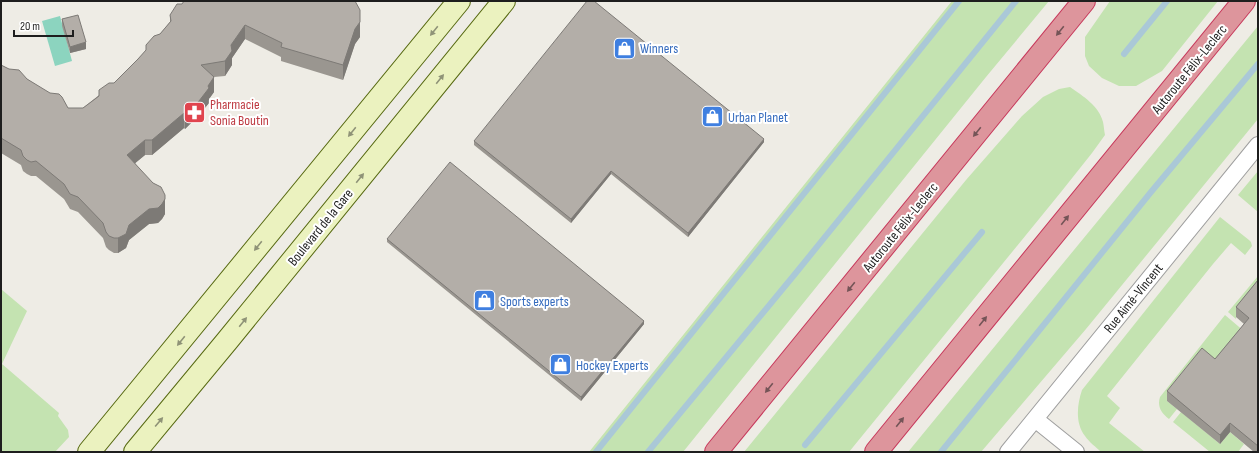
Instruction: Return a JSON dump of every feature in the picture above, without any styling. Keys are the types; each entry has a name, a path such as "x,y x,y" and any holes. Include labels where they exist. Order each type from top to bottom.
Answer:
{"highway":[{"name":"Autoroute Félix-Leclerc","path":"716,452 1084,1"},
{"name":"Autoroute Félix-Leclerc","path":"876,452 1244,1"}],"main road":[{"path":"89,452 459,1"},
{"name":"Boulevard de la Gare","path":"135,452 504,1"}],"street":[{"name":"Rue Aimé-Vincent","path":"1008,452 1258,145"},
{"path":"1035,419 1076,452"}],"green space":[{"path":"952,1 1049,1 683,452 589,452"},
{"path":"1110,1 1218,1 1162,71 1136,86 1119,86 1102,78 1089,66 1085,56 1085,37"},
{"path":"60,16 72,61 55,66 42,21"},
{"path":"1258,26 1258,119 1086,329 981,452 908,452"},
{"path":"1070,87 1090,102 1098,111 1103,122 1105,135 1061,192 849,452 744,452 966,180 1022,116 1043,97 1059,89"},
{"path":"1258,171 1258,212 1238,195"},
{"path":"1220,217 1249,240 1252,246 1245,255 1231,243 1107,396 1120,408 1109,423 1145,452 1101,452 1087,438 1082,431 1078,420 1078,408 1082,390"},
{"path":"1258,276 1258,290 1236,317 1236,319 1228,312"},
{"path":"1,289 27,311 2,364 59,413 58,416 68,430 69,437 55,452 1,452"},
{"path":"1225,315 1245,332 1215,369 1167,401 1177,409 1169,419 1160,409 1160,397"},
{"path":"1181,412 1220,444 1230,432 1244,444 1238,452 1210,452 1173,422"}],"building":[{"path":"184,1 355,1 360,10 360,22 355,29 343,65 281,47 282,43 245,25 231,45 232,51 225,61 201,65 214,77 208,86 209,88 199,101 152,140 145,140 127,155 153,183 161,187 165,195 165,199 158,208 149,209 129,225 126,234 118,238 114,238 109,236 103,223 78,197 70,194 64,184 36,161 31,162 27,160 23,156 21,150 1,138 1,65 9,69 19,70 27,79 50,93 59,94 68,108 83,108 99,96 99,90 109,83 114,83 138,59 146,50 146,45 154,36 160,34 171,21 170,15 177,4 182,4"},
{"path":"587,1 594,1 764,139 688,233 611,171 571,219 474,141"},
{"path":"78,15 86,42 70,47 62,19"},
{"path":"450,162 644,321 581,397 387,239"},
{"path":"1258,280 1258,446 1230,423 1220,435 1167,391 1202,348 1215,359 1249,318 1236,307"}],"waterway":[{"path":"596,452 959,1"},
{"path":"648,452 795,274 1016,1"},
{"path":"1124,54 1167,1"},
{"path":"941,452 1151,192 1258,64"},
{"path":"805,445 982,232"}],"place":[{"name":"Winners","path":"624,48"},
{"name":"Pharmacie Sonia Boutin","path":"195,112"},
{"name":"Urban Planet","path":"713,117"},
{"name":"Sports experts","path":"484,301"},
{"name":"Hockey Experts","path":"560,365"}]}
